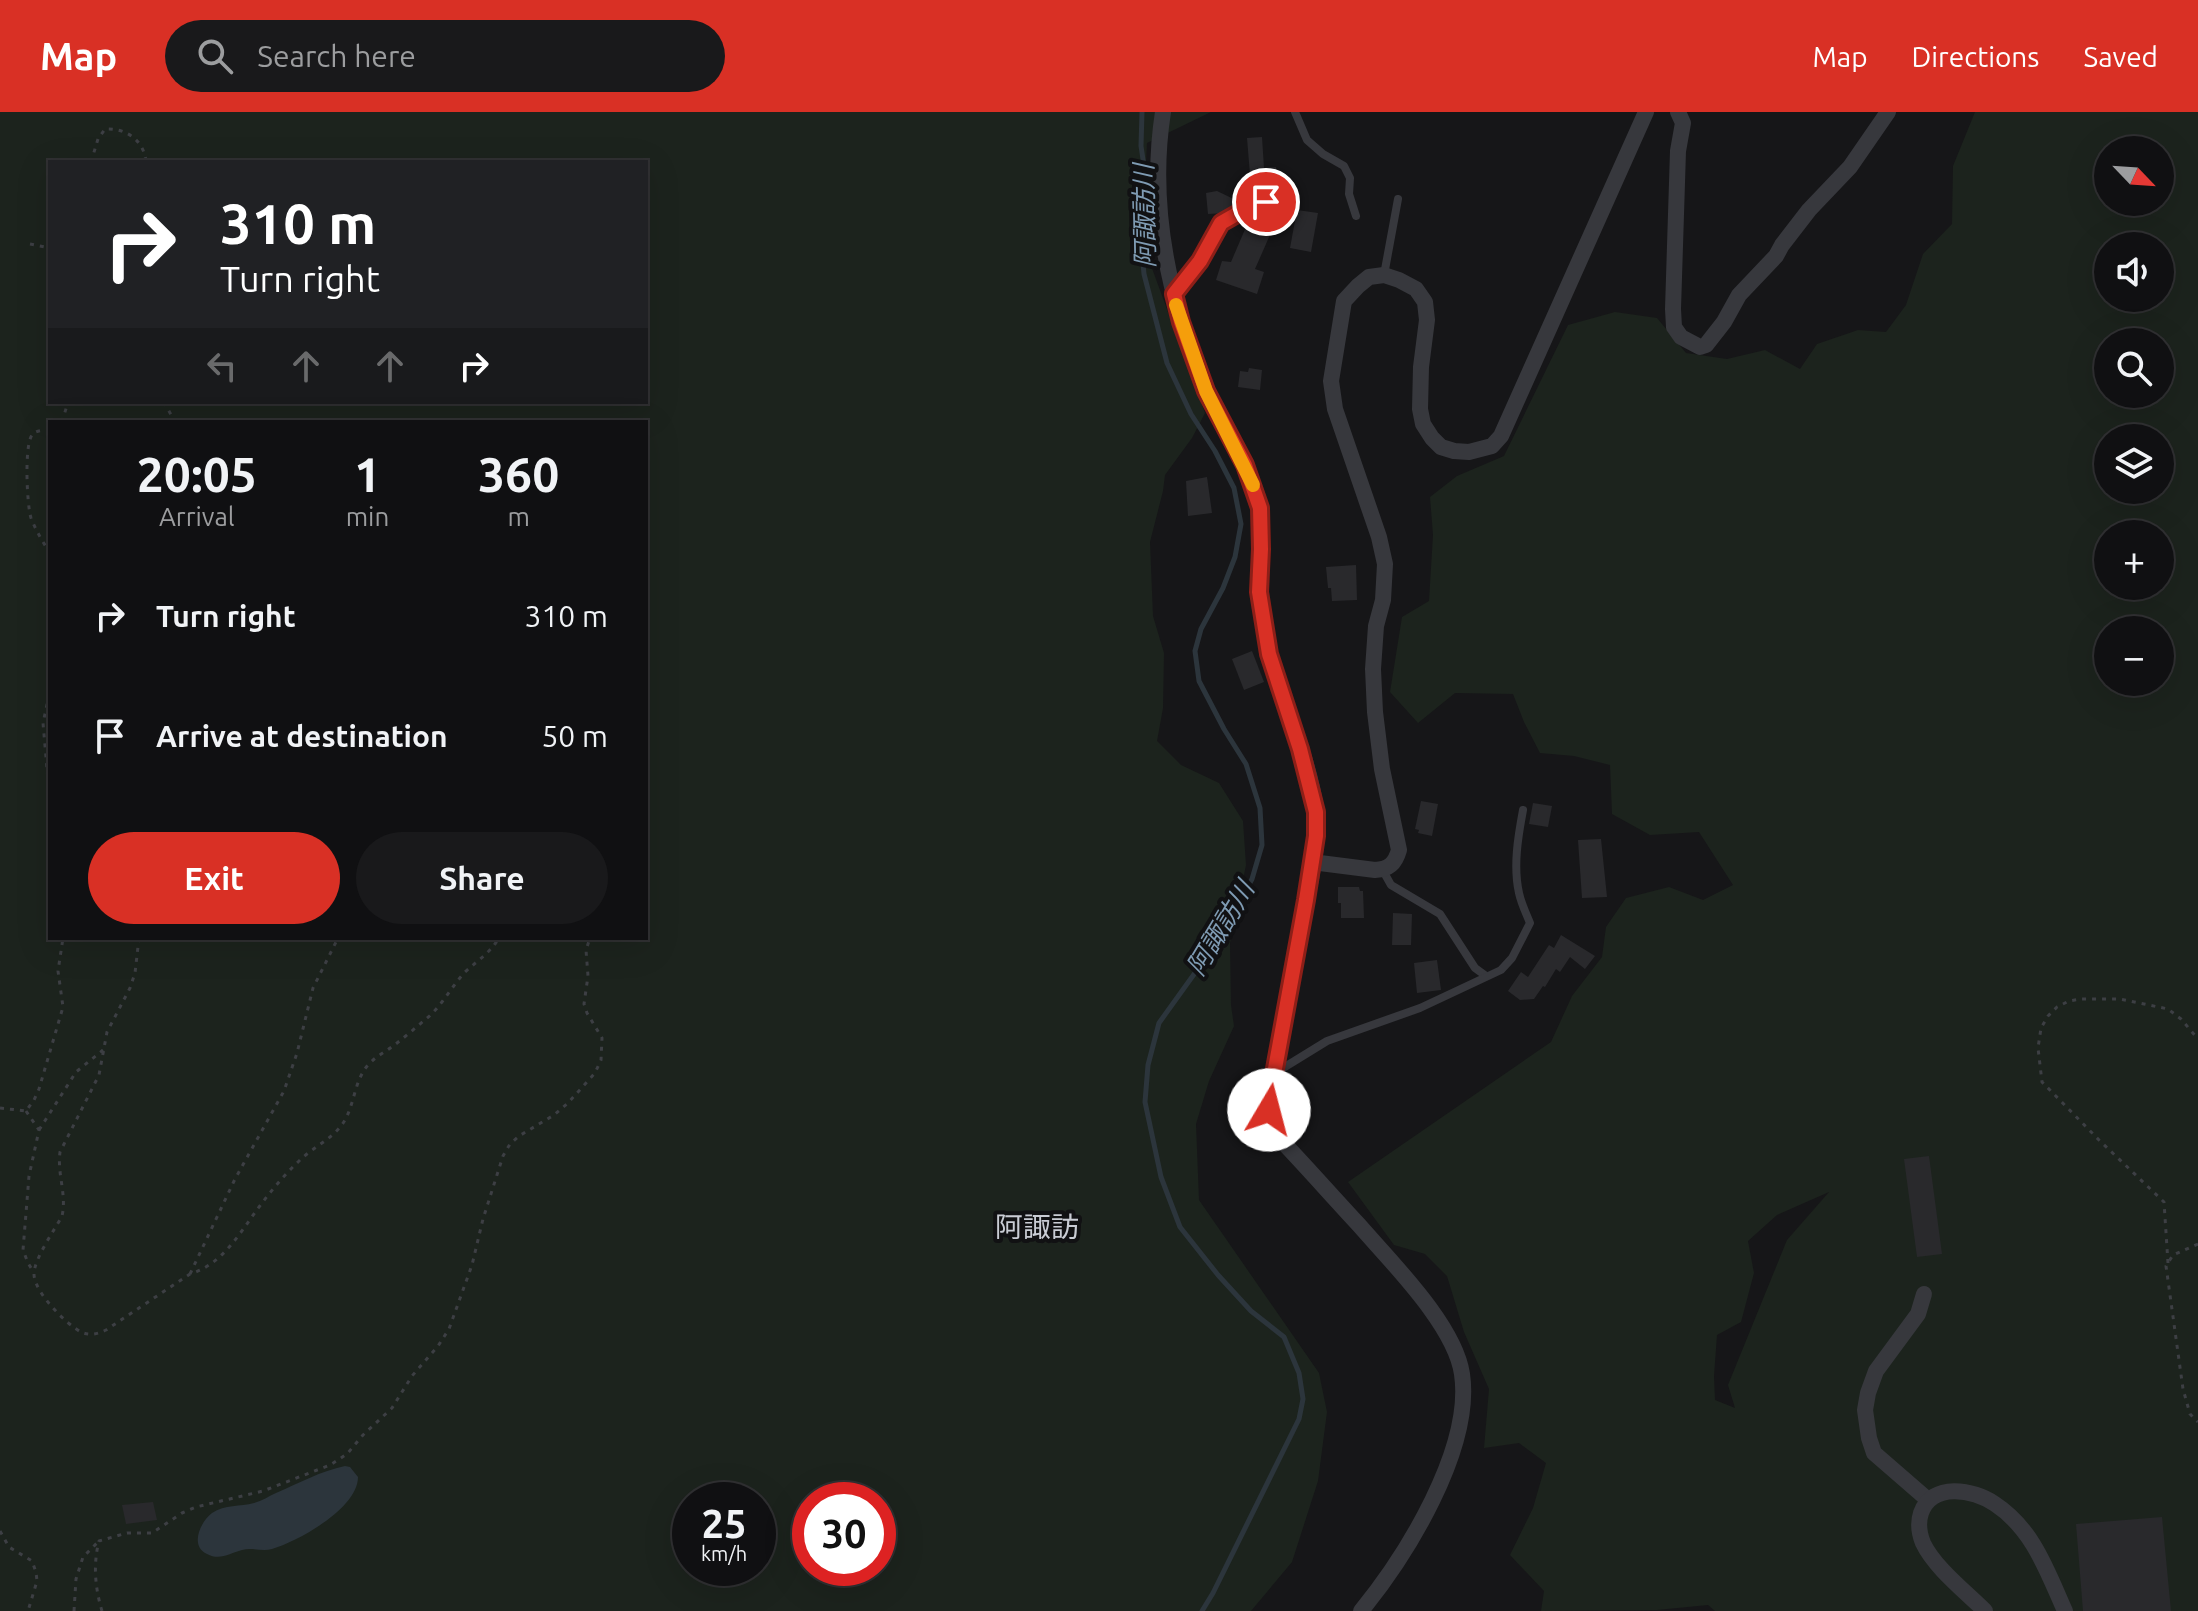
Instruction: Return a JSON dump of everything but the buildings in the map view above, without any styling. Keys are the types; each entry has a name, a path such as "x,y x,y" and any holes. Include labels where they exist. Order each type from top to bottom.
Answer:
{"street":[{"path":"1163,112 1159,149 1160,227 1165,265 1181,322 1206,391 1245,465 1260,508 1259,592 1269,654 1300,749 1316,812 1312,862 1269,1110 1276,1135 1429,1308 1446,1334 1462,1373 1457,1434 1434,1496 1417,1530 1361,1611"},
{"path":"1312,862 1387,869 1396,861 1399,850 1382,769 1374,684 1376,626 1383,600 1385,564 1379,537 1335,409 1331,381 1344,301 1369,277 1384,275 1416,289 1425,302 1427,320 1419,392 1423,424 1441,447 1469,452 1492,446 1501,436 1646,112"},
{"path":"1678,112 1683,123 1678,151 1674,327 1681,337 1700,347 1706,345 1739,295 1776,256 1809,210 1850,167 1888,112"},
{"path":"1924,1294 1918,1314 1876,1371 1865,1410 1874,1453 1927,1499"},
{"path":"1985,1611 1938,1564 1923,1544 1920,1515 1927,1499 1938,1493 1956,1491 1983,1497 1997,1505 2036,1546 2065,1611"}],"lane":[{"path":"1295,112 1307,140 1344,166 1350,178 1349,194 1356,216"},
{"path":"1384,275 1398,199"},
{"path":"1174,294 1200,261 1221,223 1249,207 1266,202 1281,207"},
{"path":"1274,1074 1327,1041 1420,1008 1501,970 1512,958 1530,923 1519,892 1517,875 1516,849 1523,810"},
{"path":"1382,869 1391,885 1440,914 1475,968 1486,976"}],"path":[{"path":"92,160 98,139 105,129 135,138 145,152 146,160"},
{"path":"30,244 48,248"},
{"path":"48,430 32,434 27,475 30,516 48,549"},
{"path":"48,700 43,723 48,780"},
{"path":"26,1111 39,1089 63,1007 58,971 63,940"},
{"path":"33,1271 62,1216 60,1152 96,1083 111,1021 135,973 139,940"},
{"path":"190,1274 223,1203 284,1091 313,988 337,940"},
{"path":"104,1050 76,1072 39,1130 29,1176 23,1250 37,1287 47,1302 81,1332 96,1335 190,1274 205,1269 226,1251 269,1193 300,1160 332,1136 342,1124 365,1068 427,1018 462,976 492,951 498,940"},
{"path":"74,1611 76,1579 83,1557 99,1541 127,1533 152,1533 196,1507 263,1491 330,1465 347,1454 392,1408 412,1376 449,1329 472,1265 498,1167 510,1144 568,1103 595,1073 601,1060 602,1038 584,1004 588,976 586,950 589,940"},
{"path":"2168,1263 2164,1202 2042,1082 2038,1048 2041,1028 2048,1016 2057,1007 2081,999 2120,999 2168,1009 2198,1039"},
{"path":"0,1108 26,1111 39,1130"},
{"path":"2198,1244 2173,1255 2166,1266 2183,1389 2190,1414 2198,1422"},
{"path":"0,1531 9,1547 32,1561 36,1572 37,1581 28,1611"},
{"path":"99,1541 96,1588 102,1611"}],"shaded area":[{"path":"0,112 1211,112 1147,143 1142,241 1205,413 1192,438 1165,475 1150,542 1153,616 1164,653 1163,708 1157,741 1181,765 1219,783 1243,821 1246,865 1230,943 1234,1026 1209,1081 1196,1124 1199,1200 1319,1373 1327,1412 1318,1481 1292,1562 1251,1611 0,1611"},
{"path":"1975,112 2198,112 2198,1611 1715,1611 1708,1605 1657,1610 1541,1611 1544,1591 1510,1555 1533,1508 1546,1463 1519,1443 1484,1448 1489,1389 1464,1332 1447,1276 1425,1254 1394,1245 1348,1182 1551,1042 1572,996 1602,957 1606,927 1626,898 1669,887 1703,900 1733,885 1699,832 1650,835 1612,814 1610,765 1574,756 1540,753 1513,694 1455,693 1418,723 1390,692 1402,617 1429,601 1433,535 1430,497 1457,476 1504,456 1568,325 1615,312 1657,318 1686,353 1727,359 1765,350 1800,369 1817,344 1858,330 1886,332 1906,305 1923,254 1952,224 1953,166","holes":["1829,1192 1787,1240 1728,1385 1735,1408 1715,1400 1717,1335 1741,1322 1754,1273 1748,1241 1777,1215"]},
{"path":"350,1467 358,1477 348,1500 325,1522 297,1539 272,1549 246,1549 221,1557 207,1554 199,1545 201,1527 217,1510 257,1502 319,1474"}],"waterway":[{"name":"阿諏訪川","path":"1142,112 1145,216 1140,233 1144,274 1167,363 1191,414 1234,488 1241,524 1235,557 1201,629 1195,651 1199,681 1246,764 1260,808 1262,845 1252,879 1220,938 1159,1023 1148,1065 1145,1102 1161,1177 1180,1227 1251,1311 1284,1337 1299,1373 1303,1399 1299,1419 1202,1611"}],"slow traffic":[{"path":"1176,305 1206,391 1253,485"}],"district":[{"name":"阿諏訪","path":"1037,1226"}],"route":[{"path":"1266,202 1249,207 1221,223 1200,261 1174,294 1206,391 1245,465 1260,508 1259,592 1269,654 1310,782 1316,812 1316,836 1306,900 1269,1110"}]}
